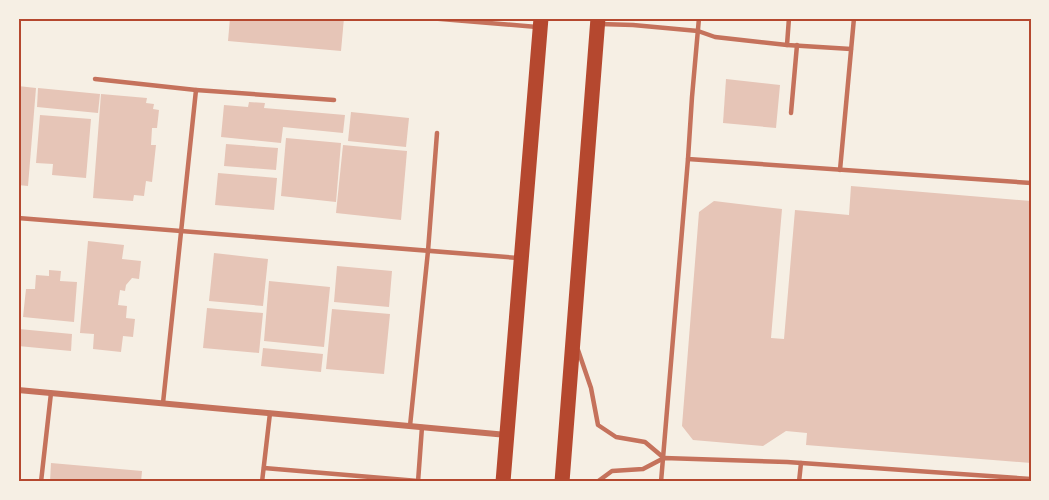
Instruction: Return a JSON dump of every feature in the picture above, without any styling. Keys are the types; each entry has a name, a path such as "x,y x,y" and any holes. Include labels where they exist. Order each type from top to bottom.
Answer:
{"main road":[{"path":"562,482 597,21"},
{"path":"503,482 540,23"}],"street":[{"path":"18,390 507,435"}],"lane":[{"path":"429,18 540,23"},
{"path":"661,482 699,18"},
{"path":"787,45 789,18"},
{"path":"840,170 854,18"},
{"path":"597,21 698,31 715,37 787,45 851,49"},
{"path":"791,113 797,45"},
{"path":"95,79 196,90 334,100"},
{"path":"163,403 196,90"},
{"path":"410,426 428,251 437,133"},
{"path":"688,159 1031,183"},
{"path":"18,218 521,258"},
{"path":"573,335 591,388 598,425 616,437 645,442 664,458"},
{"path":"41,482 51,393"},
{"path":"262,482 270,413"},
{"path":"264,468 418,482 422,428"},
{"path":"597,482 612,471 643,469 664,458 801,462 1031,479"},
{"path":"799,482 801,462"}],"building":[{"path":"230,18 344,18 341,51 228,41"},
{"path":"726,79 780,85 776,128 723,123"},
{"path":"18,86 36,88 28,186 18,185"},
{"path":"38,88 100,94 98,113 37,107"},
{"path":"101,94 147,98 146,103 154,104 153,109 159,110 157,128 152,128 151,145 156,145 152,182 146,181 144,196 134,195 133,201 93,198"},
{"path":"249,102 265,103 264,108 345,115 343,133 283,127 281,143 221,137 224,105 248,107"},
{"path":"351,112 409,118 406,147 348,141"},
{"path":"40,115 91,119 86,178 52,175 53,164 36,163"},
{"path":"286,138 341,143 336,202 281,196"},
{"path":"226,144 278,148 276,170 224,166"},
{"path":"343,145 407,151 401,220 336,213"},
{"path":"218,173 277,178 274,210 215,205"},
{"path":"851,186 1031,201 1031,463 806,445 807,433 786,431 763,446 693,440 682,426 699,212 714,201 782,209 771,338 784,339 795,210 849,215"},
{"path":"88,241 124,245 122,259 141,261 139,279 132,278 126,285 125,291 120,290 118,305 127,306 126,318 135,319 133,337 123,336 121,352 93,349 94,334 80,333"},
{"path":"214,253 268,259 263,306 209,301"},
{"path":"337,266 392,271 389,307 334,302"},
{"path":"49,270 61,271 60,281 77,282 74,322 23,317 26,289 35,289 36,275 49,276"},
{"path":"269,281 330,287 324,347 264,341"},
{"path":"207,308 263,313 259,353 203,348"},
{"path":"332,309 390,314 384,374 326,369"},
{"path":"19,329 72,334 71,351 18,346"},
{"path":"263,348 323,354 321,372 261,366"},
{"path":"51,463 142,471 141,482 50,482"}]}
